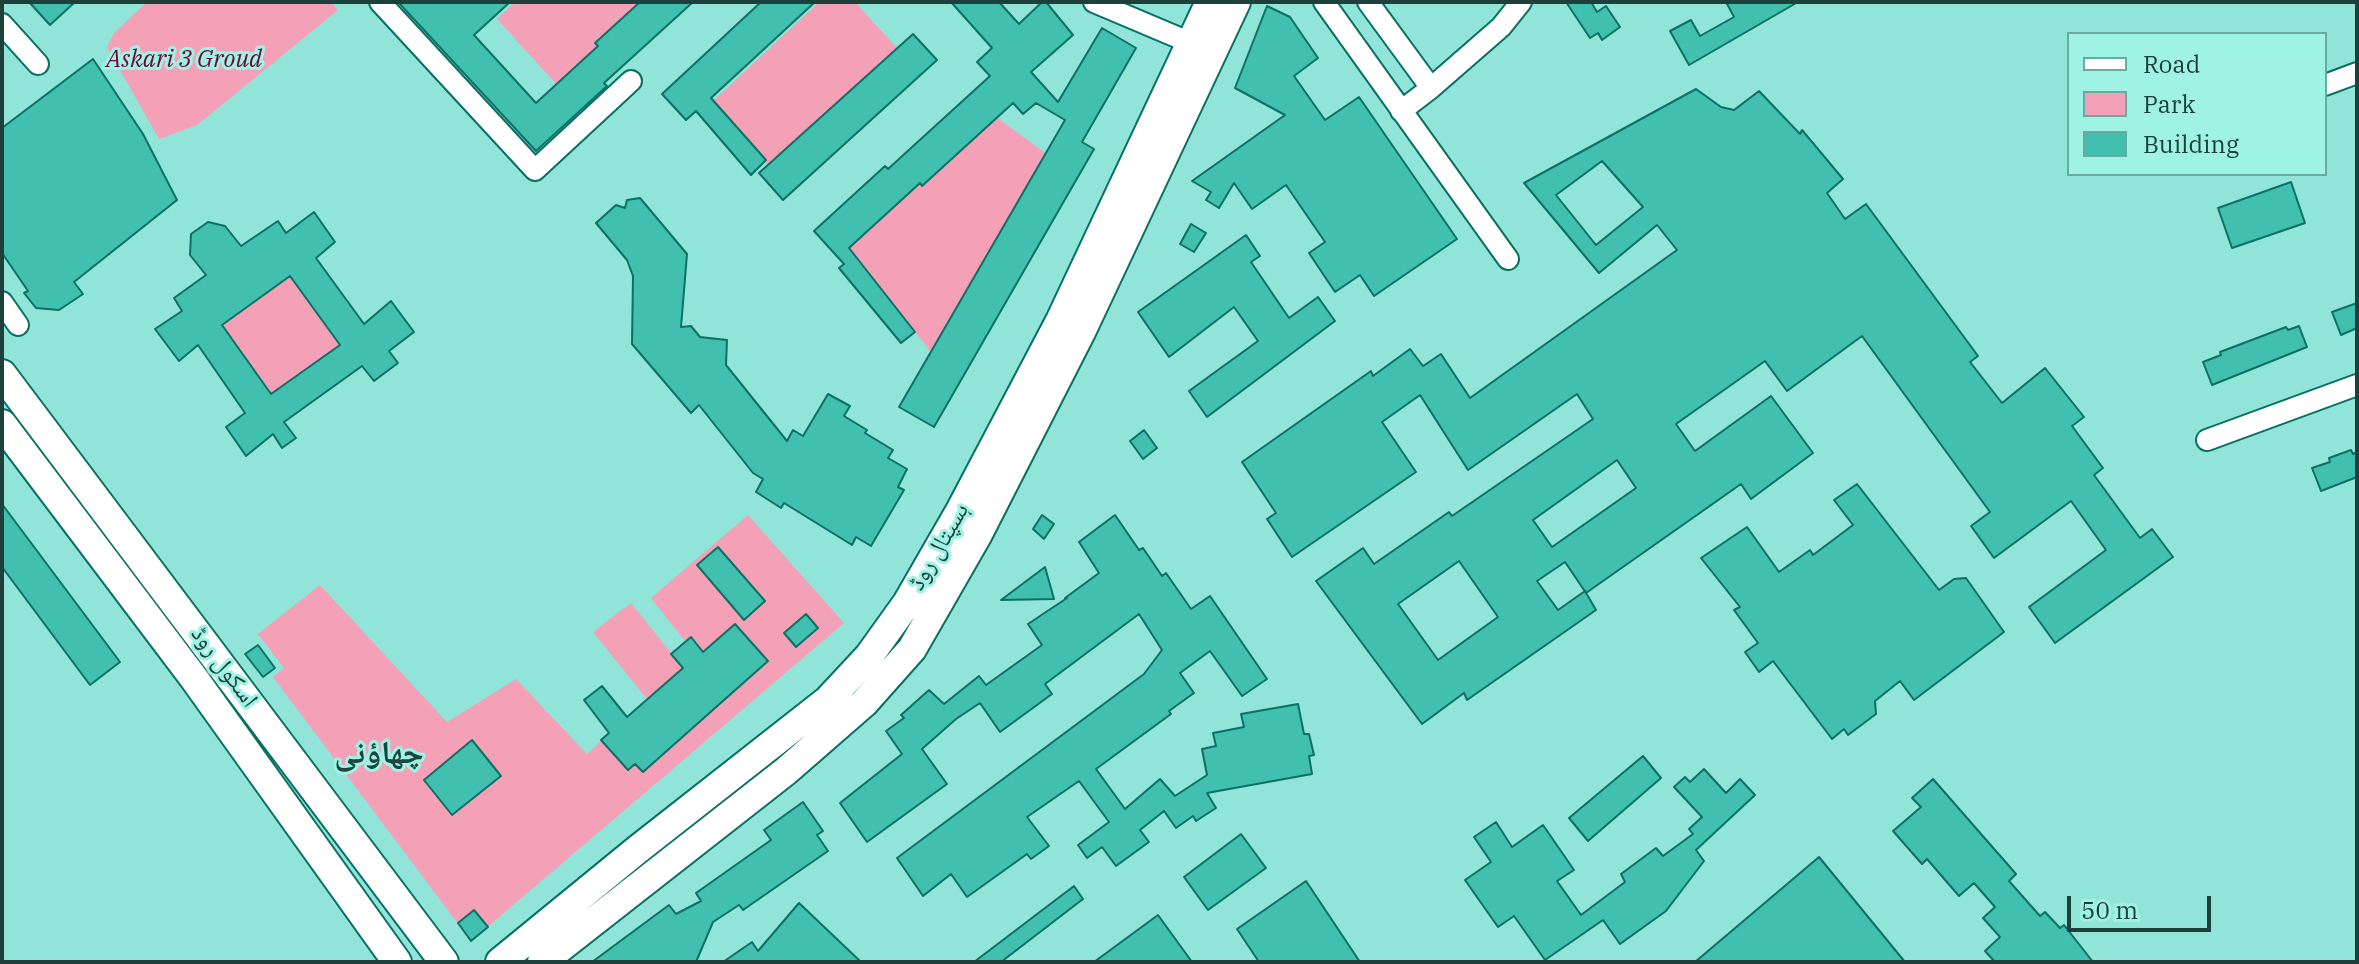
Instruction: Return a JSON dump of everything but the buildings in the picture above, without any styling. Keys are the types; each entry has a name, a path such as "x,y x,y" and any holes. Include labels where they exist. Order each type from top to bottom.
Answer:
{"main road":[{"name":"ہسپتال روڈ","path":"500,962 828,700 869,656 907,603 960,511 1060,321 1210,2"},
{"name":"ہسپتال روڈ","path":"542,962 786,771 864,703 912,649 978,534 1081,332 1236,2"},
{"name":"اسکول روڈ","path":"2,374 444,962"},
{"name":"اسکول روڈ","path":"2,424 193,677 397,962"}],"street":[{"path":"380,2 535,170 631,81"},
{"path":"1094,2 1191,43"},
{"path":"1324,2 1508,259"},
{"path":"1368,2 1431,88"},
{"path":"1401,111 1501,27 1521,2"},
{"path":"2,24 38,64"},
{"path":"2327,84 2357,73"},
{"path":"2,302 18,325"},
{"path":"2207,440 2357,385"}],"green space":[{"name":"Askari 3 Groud","path":"147,2 331,2 338,10 197,125 159,139 107,47 114,33"},
{"path":"515,2 649,2 558,86 497,19"},
{"path":"819,2 855,2 898,49 771,168 711,103"},
{"path":"991,113 1045,153 931,352 849,248"},
{"path":"290,276 340,345 271,394 222,325"},
{"path":"748,515 844,623 471,941 273,677 284,668 258,634 320,585 447,722 516,679 587,754 647,699 593,632 631,603 672,654 685,641 651,598"}],"district":[{"name":"چھاؤنی","path":"379,754"}]}
